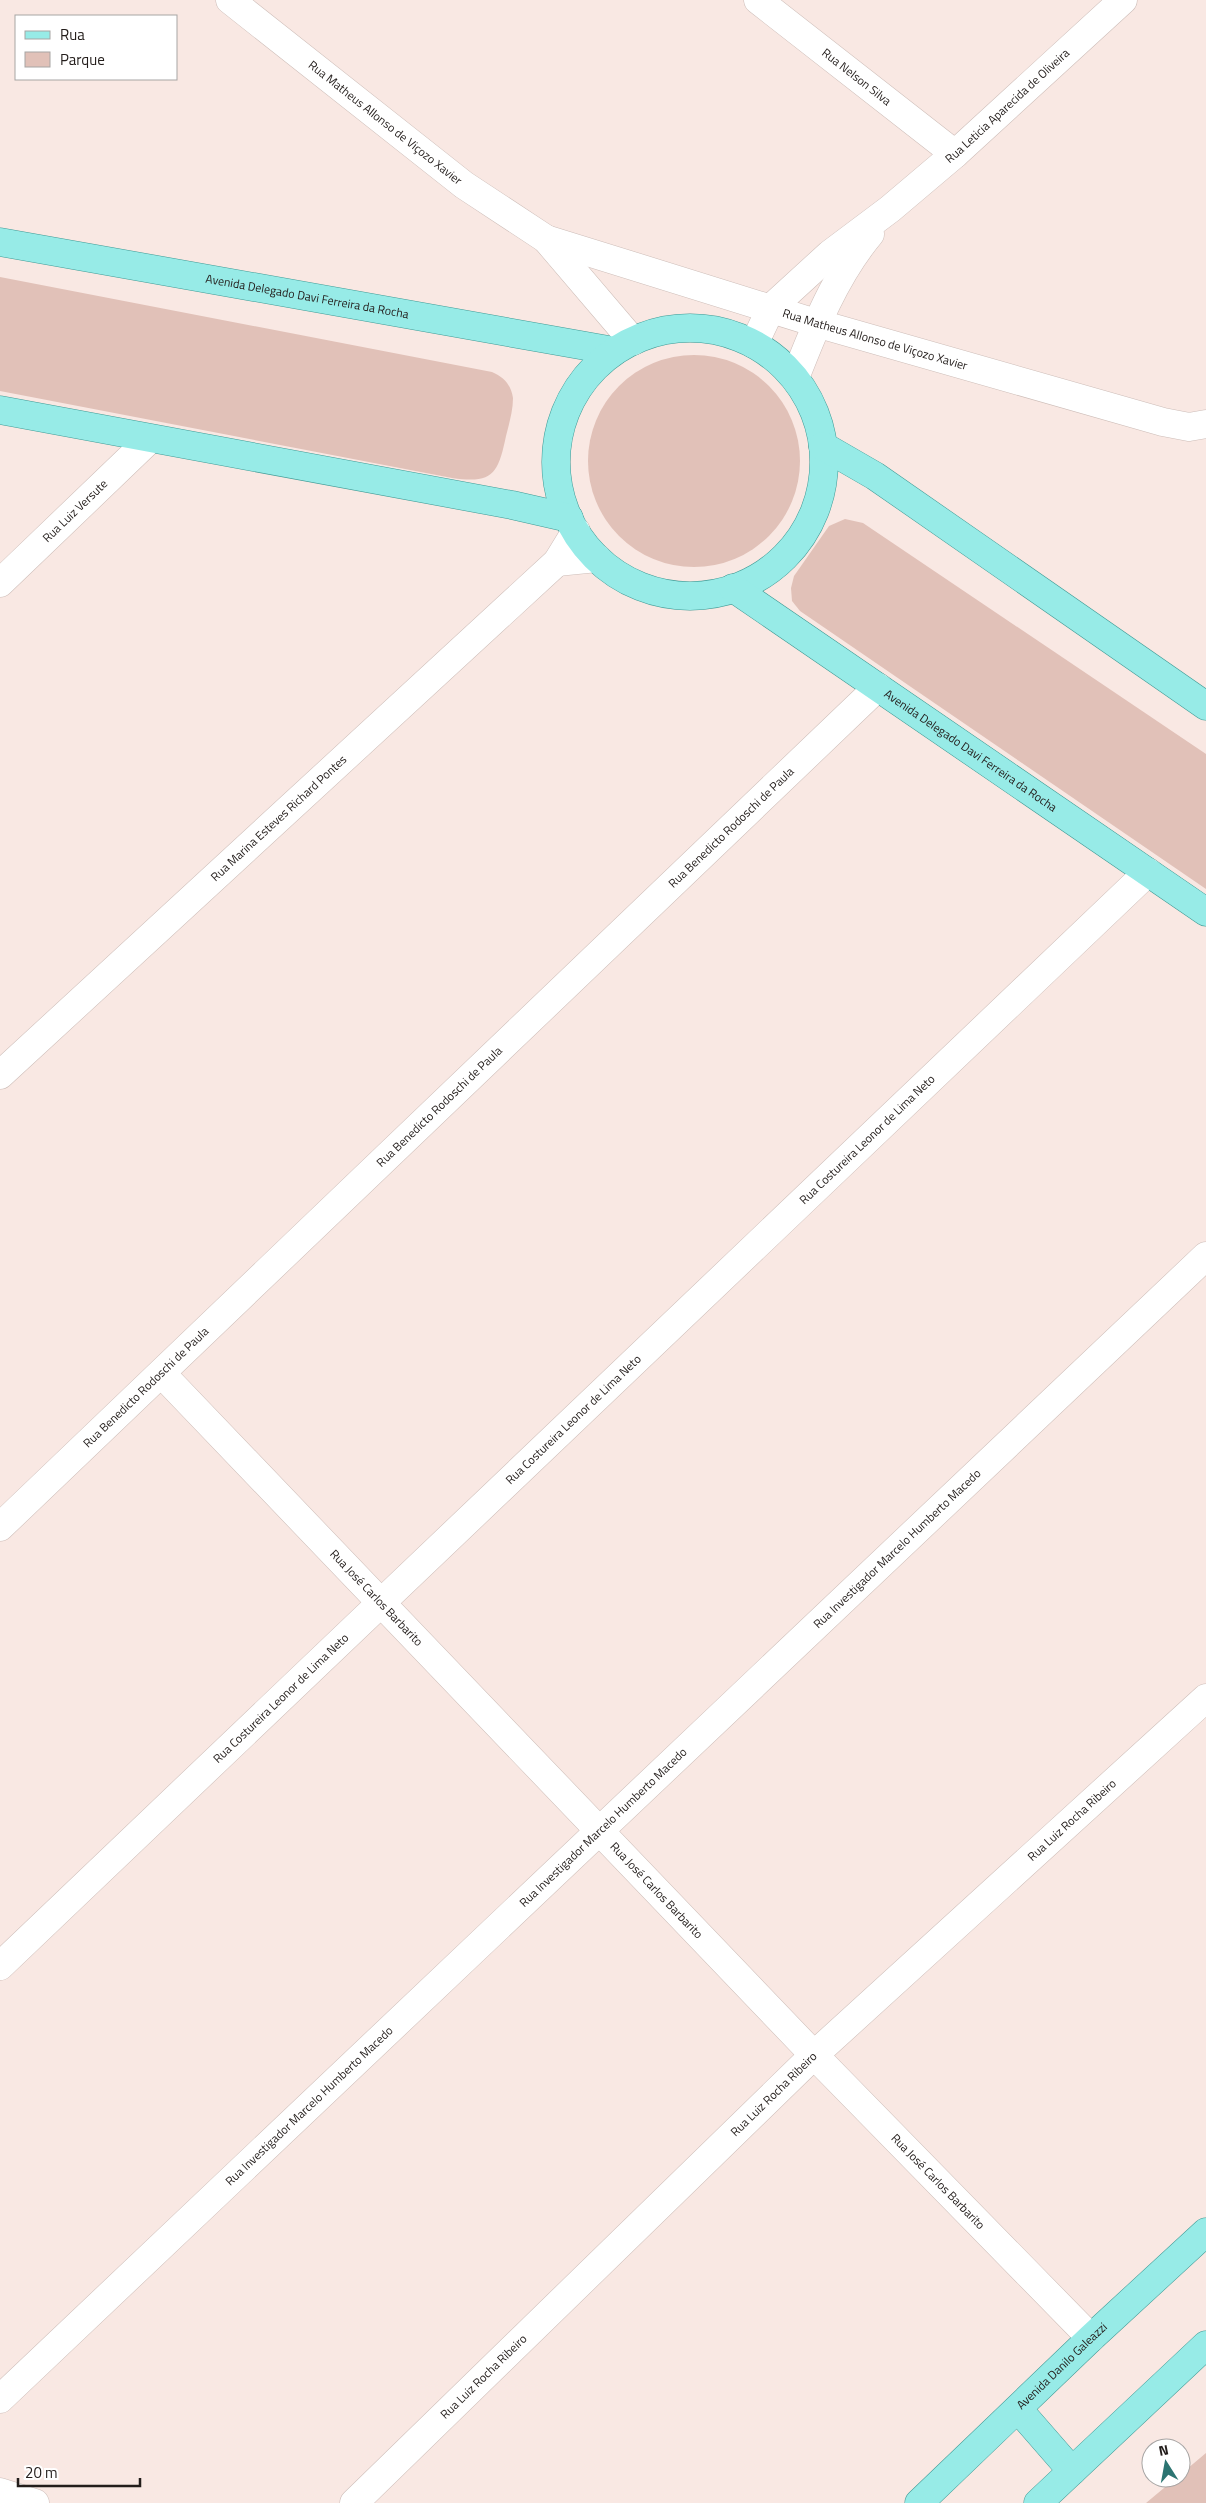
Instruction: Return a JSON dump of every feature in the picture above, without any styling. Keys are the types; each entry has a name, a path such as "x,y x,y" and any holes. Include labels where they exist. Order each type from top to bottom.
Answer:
{"main road":[{"name":"Avenida Delegado Davi Ferreira da Rocha","path":"0,242 624,346"},
{"path":"690,329 731,334 754,344 769,353 795,378 808,398 819,421 824,446 822,488 807,526 781,560 764,573 734,588 708,594 668,593 648,588 629,580 597,558 572,525 560,496 557,450 561,427 569,404 581,384 624,346 657,333 690,329"},
{"path":"0,410 512,505 572,525"},
{"path":"824,446 875,476 1206,706"},
{"name":"Avenida Delegado Davi Ferreira da Rocha","path":"734,588 1206,912"},
{"name":"Avenida Danilo Galeazzi","path":"919,2503 1091,2338 1206,2232"},
{"path":"1038,2503 1206,2345"},
{"path":"1018,2408 1072,2471"}],"street":[{"name":"Rua Matheus Allonso de Viçozo Xavier","path":"230,0 464,184 546,239 816,323 1163,422 1189,427 1206,424"},
{"name":"Rua Nelson Silva","path":"758,0 955,154"},
{"name":"Rua Leticia Aparecida de Oliveira","path":"754,344 771,308 830,254 890,209 955,154 1123,0"},
{"name":"Rua Leticia Aparecida de Oliveira","path":"795,378 816,323 844,270 890,209"},
{"name":"Rua Matheus Allonso de Viçozo Xavier","path":"546,239 624,346"},
{"name":"Rua Luiz Versute","path":"0,583 150,439"},
{"name":"Rua Marina Esteves Richard Pontes","path":"0,1075 557,562 572,525"},
{"path":"557,562 597,558"},
{"name":"Rua Benedicto Rodoschi de Paula","path":"0,1527 878,687"},
{"name":"Rua Costureira Leonor de Lima Neto","path":"0,1966 1148,872"},
{"name":"Rua Investigador Marcelo Humberto Macedo","path":"0,2399 1206,1256"},
{"name":"Rua José Carlos Barbarito","path":"162,1374 814,2055 1091,2338"},
{"name":"Rua Luiz Rocha Ribeiro","path":"354,2503 814,2055 1206,1698"},
{"path":"0,2492 36,2503"}],"green space":[{"path":"0,277 492,372 506,382 511,389 513,398 511,417 500,459 491,474 485,477 477,479 452,478 0,391"},
{"path":"684,355 704,355 725,359 744,367 769,386 782,402 792,420 798,440 800,461 798,482 792,502 782,520 769,536 744,555 725,563 704,567 684,567 663,563 644,555 627,543 612,528 600,511 592,492 588,471 588,451 592,430 600,411 612,394 627,379 644,367 663,359"},
{"path":"845,519 863,523 1206,754 1206,889 800,611 792,601 791,588 794,576 829,526"},
{"path":"1206,2453 1206,2503 1146,2503 1164,2488 1191,2488 1191,2466"}]}
